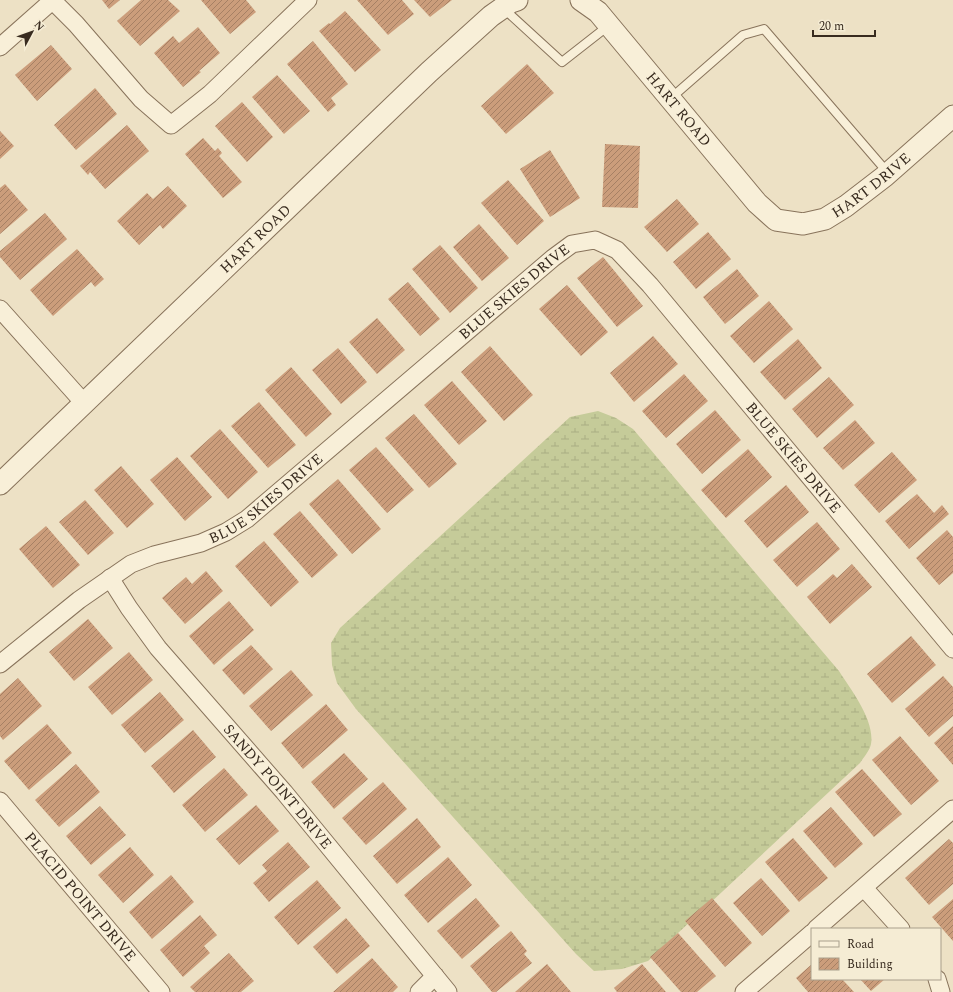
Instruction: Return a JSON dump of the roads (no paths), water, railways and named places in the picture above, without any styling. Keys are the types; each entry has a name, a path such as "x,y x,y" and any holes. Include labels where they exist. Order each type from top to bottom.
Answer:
{"street":[{"path":"0,46 52,0 76,24 141,99 171,125 210,94 308,0"},
{"name":"HART ROAD","path":"581,0 598,12 758,203 776,220"},
{"name":"HART ROAD","path":"0,484 429,72 491,16 509,4"},
{"name":"HART DRIVE","path":"776,220 803,224 825,219 846,206 888,173 953,116"},
{"name":"BLUE SKIES DRIVE","path":"110,578 132,564 154,555 201,543 226,532 247,519 553,258 572,244 595,240 618,250 650,285 953,649"},
{"path":"0,309 84,403"},
{"path":"0,664 79,600 110,578"},
{"name":"SANDY POINT DRIVE","path":"110,578 158,648 284,792 448,992"},
{"name":"PLACID POINT DRIVE","path":"0,801 161,992"},
{"path":"817,928 953,809"},
{"path":"864,888 900,928"},
{"path":"744,992 811,934"},
{"path":"419,992 435,976"},
{"path":"937,980 941,992"}],"lane":[{"path":"509,4 562,62 608,25"},
{"path":"670,98 743,35 764,29 888,173"}]}
